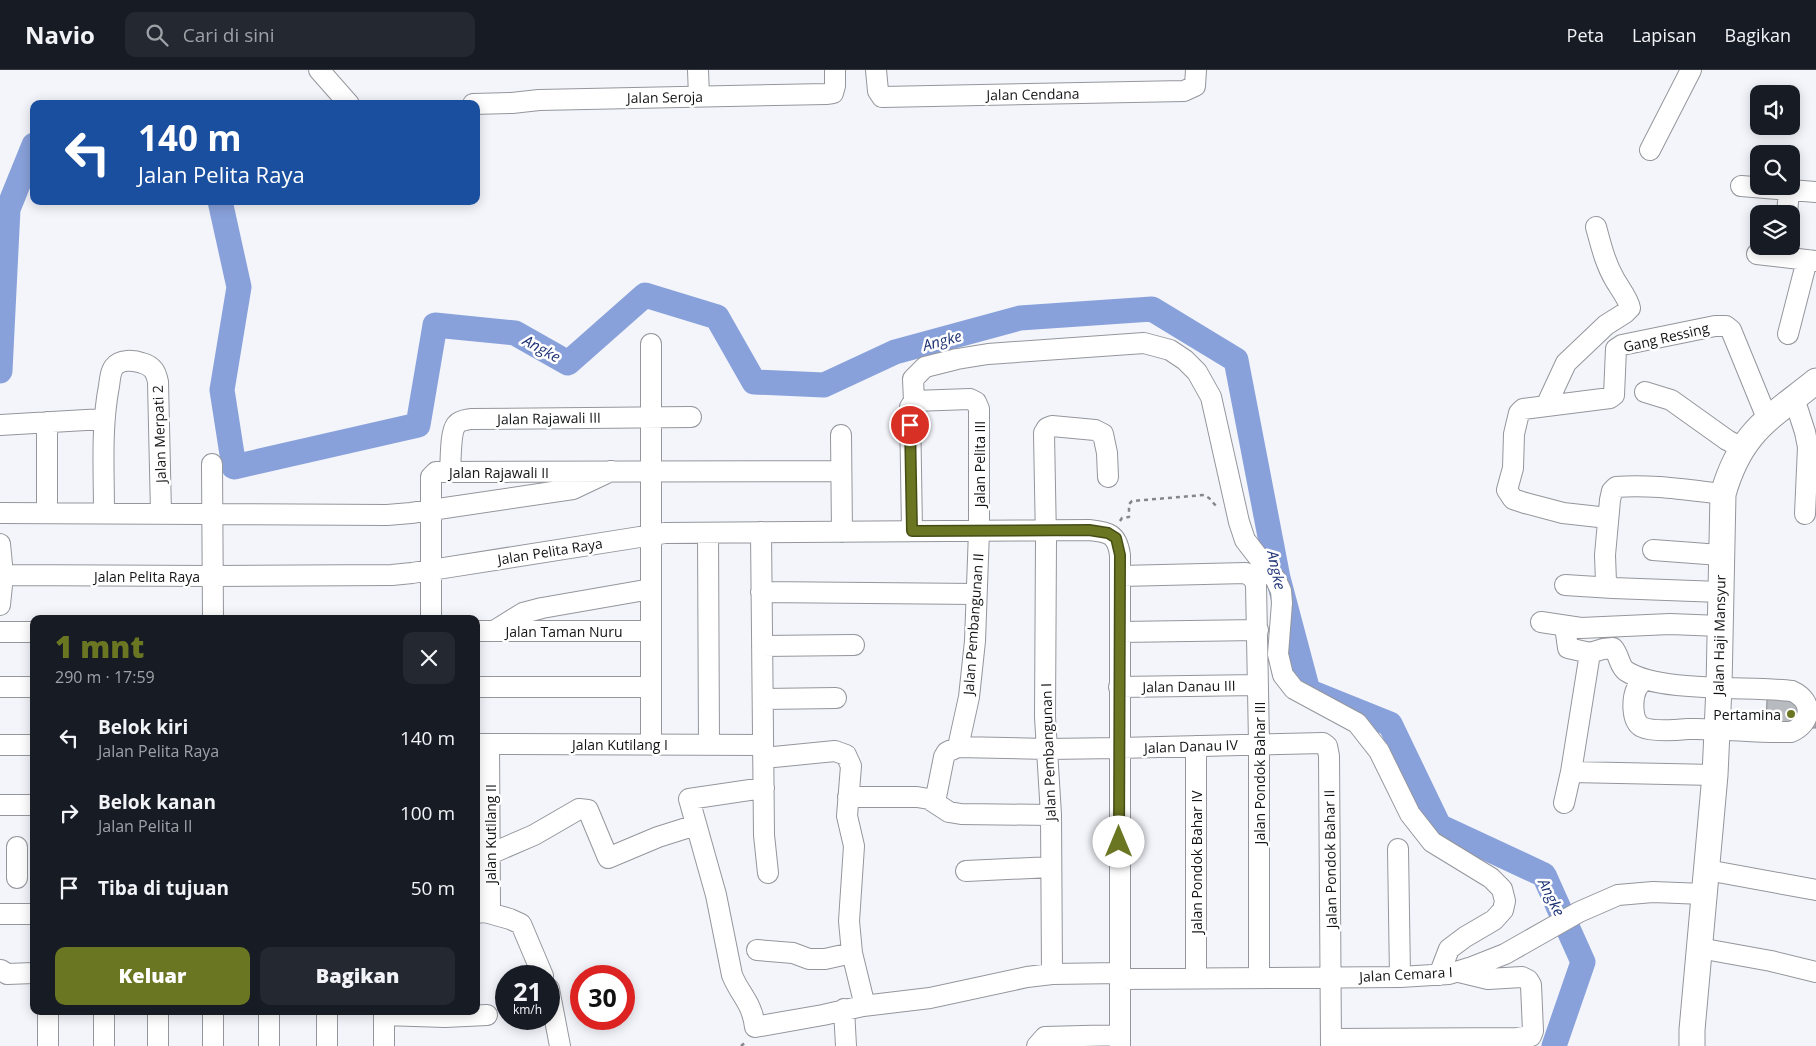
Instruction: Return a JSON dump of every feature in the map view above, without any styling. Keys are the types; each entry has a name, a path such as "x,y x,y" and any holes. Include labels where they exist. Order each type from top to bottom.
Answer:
{"main road":[{"name":"Jalan Haji Mansyur","path":"1692,1046 1715,775 1719,687 1722,494 1728,473 1754,431 1816,381"}],"street":[{"path":"320,70 346,100"},
{"path":"698,70 699,96"},
{"name":"Jalan Seroja","path":"480,104 540,100 826,94 833,92 835,70"},
{"name":"Jalan Cendana","path":"876,70 878,91 882,97 1184,91 1194,86 1196,70"},
{"path":"1650,150 1691,70"},
{"path":"1742,186 1750,187"},
{"path":"1800,191 1816,192"},
{"path":"1596,227 1607,266 1622,294 1629,302 1630,308 1606,325 1566,363 1548,406 1523,409 1519,413 1514,434 1513,468 1507,490 1513,499 1563,514 1608,518"},
{"path":"1788,334 1812,260 1796,255"},
{"name":"Gang Ressing","path":"1548,406 1614,396 1616,349 1622,345 1715,326 1726,326 1731,330 1780,409"},
{"path":"912,531 910,407 914,400 912,379 925,367 958,359 1020,351 1144,343 1170,350 1185,360 1197,372 1211,397 1235,506 1246,540 1276,580 1281,591 1282,603 1278,654 1283,676 1294,689 1357,723 1379,751 1410,814 1432,842 1491,878 1502,889 1505,900 1503,910 1494,920 1464,936 1449,949 1448,974 1488,978 1522,977 1528,980 1531,985 1533,1031 1531,1036 1516,1042 1331,1043"},
{"path":"651,344 651,744"},
{"name":"Jalan Merpati 2","path":"103,419 113,368 118,363 126,361 142,363 151,367 156,374 158,382 162,513"},
{"path":"1645,392 1671,400 1742,448"},
{"name":"Jalan Pelita III","path":"914,400 970,399 976,402 979,408 980,531"},
{"path":"1780,409 1805,432 1808,448 1805,514"},
{"name":"Jalan Rajawali III","path":"450,472 453,433 456,425 461,420 471,418 691,417"},
{"path":"0,425 103,419 104,513"},
{"path":"47,422 47,513"},
{"name":"Jalan Pembangunan I","path":"1052,974 1051,816 1045,717 1046,530 1044,433 1047,428 1052,426 1095,430 1103,434 1107,453 1108,477"},
{"path":"841,434 842,532"},
{"path":"212,464 212,615"},
{"path":"0,513 387,515 430,511 573,489 611,471"},
{"name":"Jalan Rajawali II","path":"431,615 430,511 431,477 433,474 450,472 841,471"},
{"path":"1613,588 1606,582 1605,555 1612,491 1616,487 1654,487 1722,494"},
{"name":"Jalan Pembangunan II","path":"958,746 970,696 975,641 980,531"},
{"name":"Jalan Pelita Raya","path":"3,575 392,575 651,535 708,533 1098,531 1108,533 1116,538 1119,545"},
{"path":"761,532 764,835 768,873"},
{"path":"708,533 709,744"},
{"path":"0,544 3,575 0,606"},
{"path":"1037,1046 1045,1037 1120,1041 1119,545"},
{"path":"1653,550 1720,555"},
{"name":"Jalan Pondok Bahar III","path":"1120,576 1246,573 1253,578 1256,584 1259,744 1259,978"},
{"path":"1565,585 1720,592"},
{"path":"485,631 523,613 542,608 651,590"},
{"path":"761,592 976,594"},
{"path":"542,608 546,631"},
{"path":"1541,622 1580,628 1670,624 1720,626"},
{"path":"1565,626 1568,648 1590,653 1613,648 1624,669 1644,679 1663,683 1792,691 1800,694 1805,700 1807,716 1799,729 1791,732 1688,729 1669,731 1643,727 1636,720 1634,708 1635,695 1644,679"},
{"path":"1120,632 1258,630"},
{"name":"Jalan Taman Nuru","path":"485,631 651,631"},
{"path":"0,632 30,632"},
{"path":"762,646 854,645"},
{"path":"1564,803 1571,772 1590,653"},
{"name":"Jalan Danau III","path":"1119,687 1258,685"},
{"path":"0,687 30,687"},
{"path":"480,687 651,687"},
{"path":"763,699 836,698"},
{"name":"Jalan Danau IV","path":"958,746 1047,749 1323,742"},
{"name":"Jalan Pondok Bahar II","path":"1323,742 1327,746 1330,756 1331,1043"},
{"name":"Jalan Kutilang I","path":"483,744 709,744 764,752 835,751 846,755 851,766 848,796"},
{"name":"Jalan Kutilang II","path":"481,912 489,910 490,905 490,854 483,744"},
{"path":"0,745 30,745"},
{"path":"935,802 946,752 958,746"},
{"name":"Jalan Pondok Bahar IV","path":"1196,746 1196,978"},
{"path":"1571,772 1715,775"},
{"path":"490,854 534,835 579,809 588,810 608,858 658,837 696,826 689,799 764,788"},
{"path":"846,1046 853,1008 863,998 852,953 849,921 854,846 847,816 848,796 901,796 929,799 949,812 961,814 1051,816"},
{"path":"0,805 30,805"},
{"name":"Jalan Cemara I","path":"696,826 716,895 732,975 750,1006 755,1027 853,1008 930,998 1027,977 1052,974 1259,978 1400,977 1448,974 1487,962 1579,912 1618,894 1653,892 1706,882 1816,890"},
{"path":"1398,849 1400,977"},
{"path":"966,871 1051,867"},
{"path":"481,912 510,919 521,924 538,965"},
{"path":"0,914 30,914"},
{"path":"1700,948 1771,961 1816,972"},
{"path":"756,950 793,953 809,959 825,959 852,953"},
{"path":"0,969 7,974 30,974"},
{"path":"48,1015 48,1046"},
{"path":"104,1015 104,1046"},
{"path":"158,1015 158,1046"},
{"path":"213,1015 213,1046"},
{"path":"269,1015 269,1046"},
{"path":"327,1015 327,1046"},
{"path":"384,1015 384,1046"},
{"path":"425,1015 487,1015"},
{"path":"557,1030 560,1046"}],"path":[{"path":"1119,545 1120,522 1122,518 1130,517 1129,504 1132,501 1207,496 1219,508 1235,506"}],"building":[{"name":"Pertamina","path":"1767,699 1816,700 1816,728 1766,728"}],"waterway":[{"name":"Angke","path":"0,371 8,209 30,155"},
{"name":"Angke","path":"221,205 239,287 222,390 234,467 418,425 435,325 515,333 568,363 645,295 717,317 754,382 824,385 895,352 1020,318 1152,309 1236,360 1278,578 1308,691 1390,724 1439,826 1544,875 1583,962 1554,1046"}],"place":[{"name":"Pertamina","path":"1791,714"}],"route":[{"path":"910,425 912,531 1089,530 1108,533 1116,538 1120,555 1119,842"}]}
